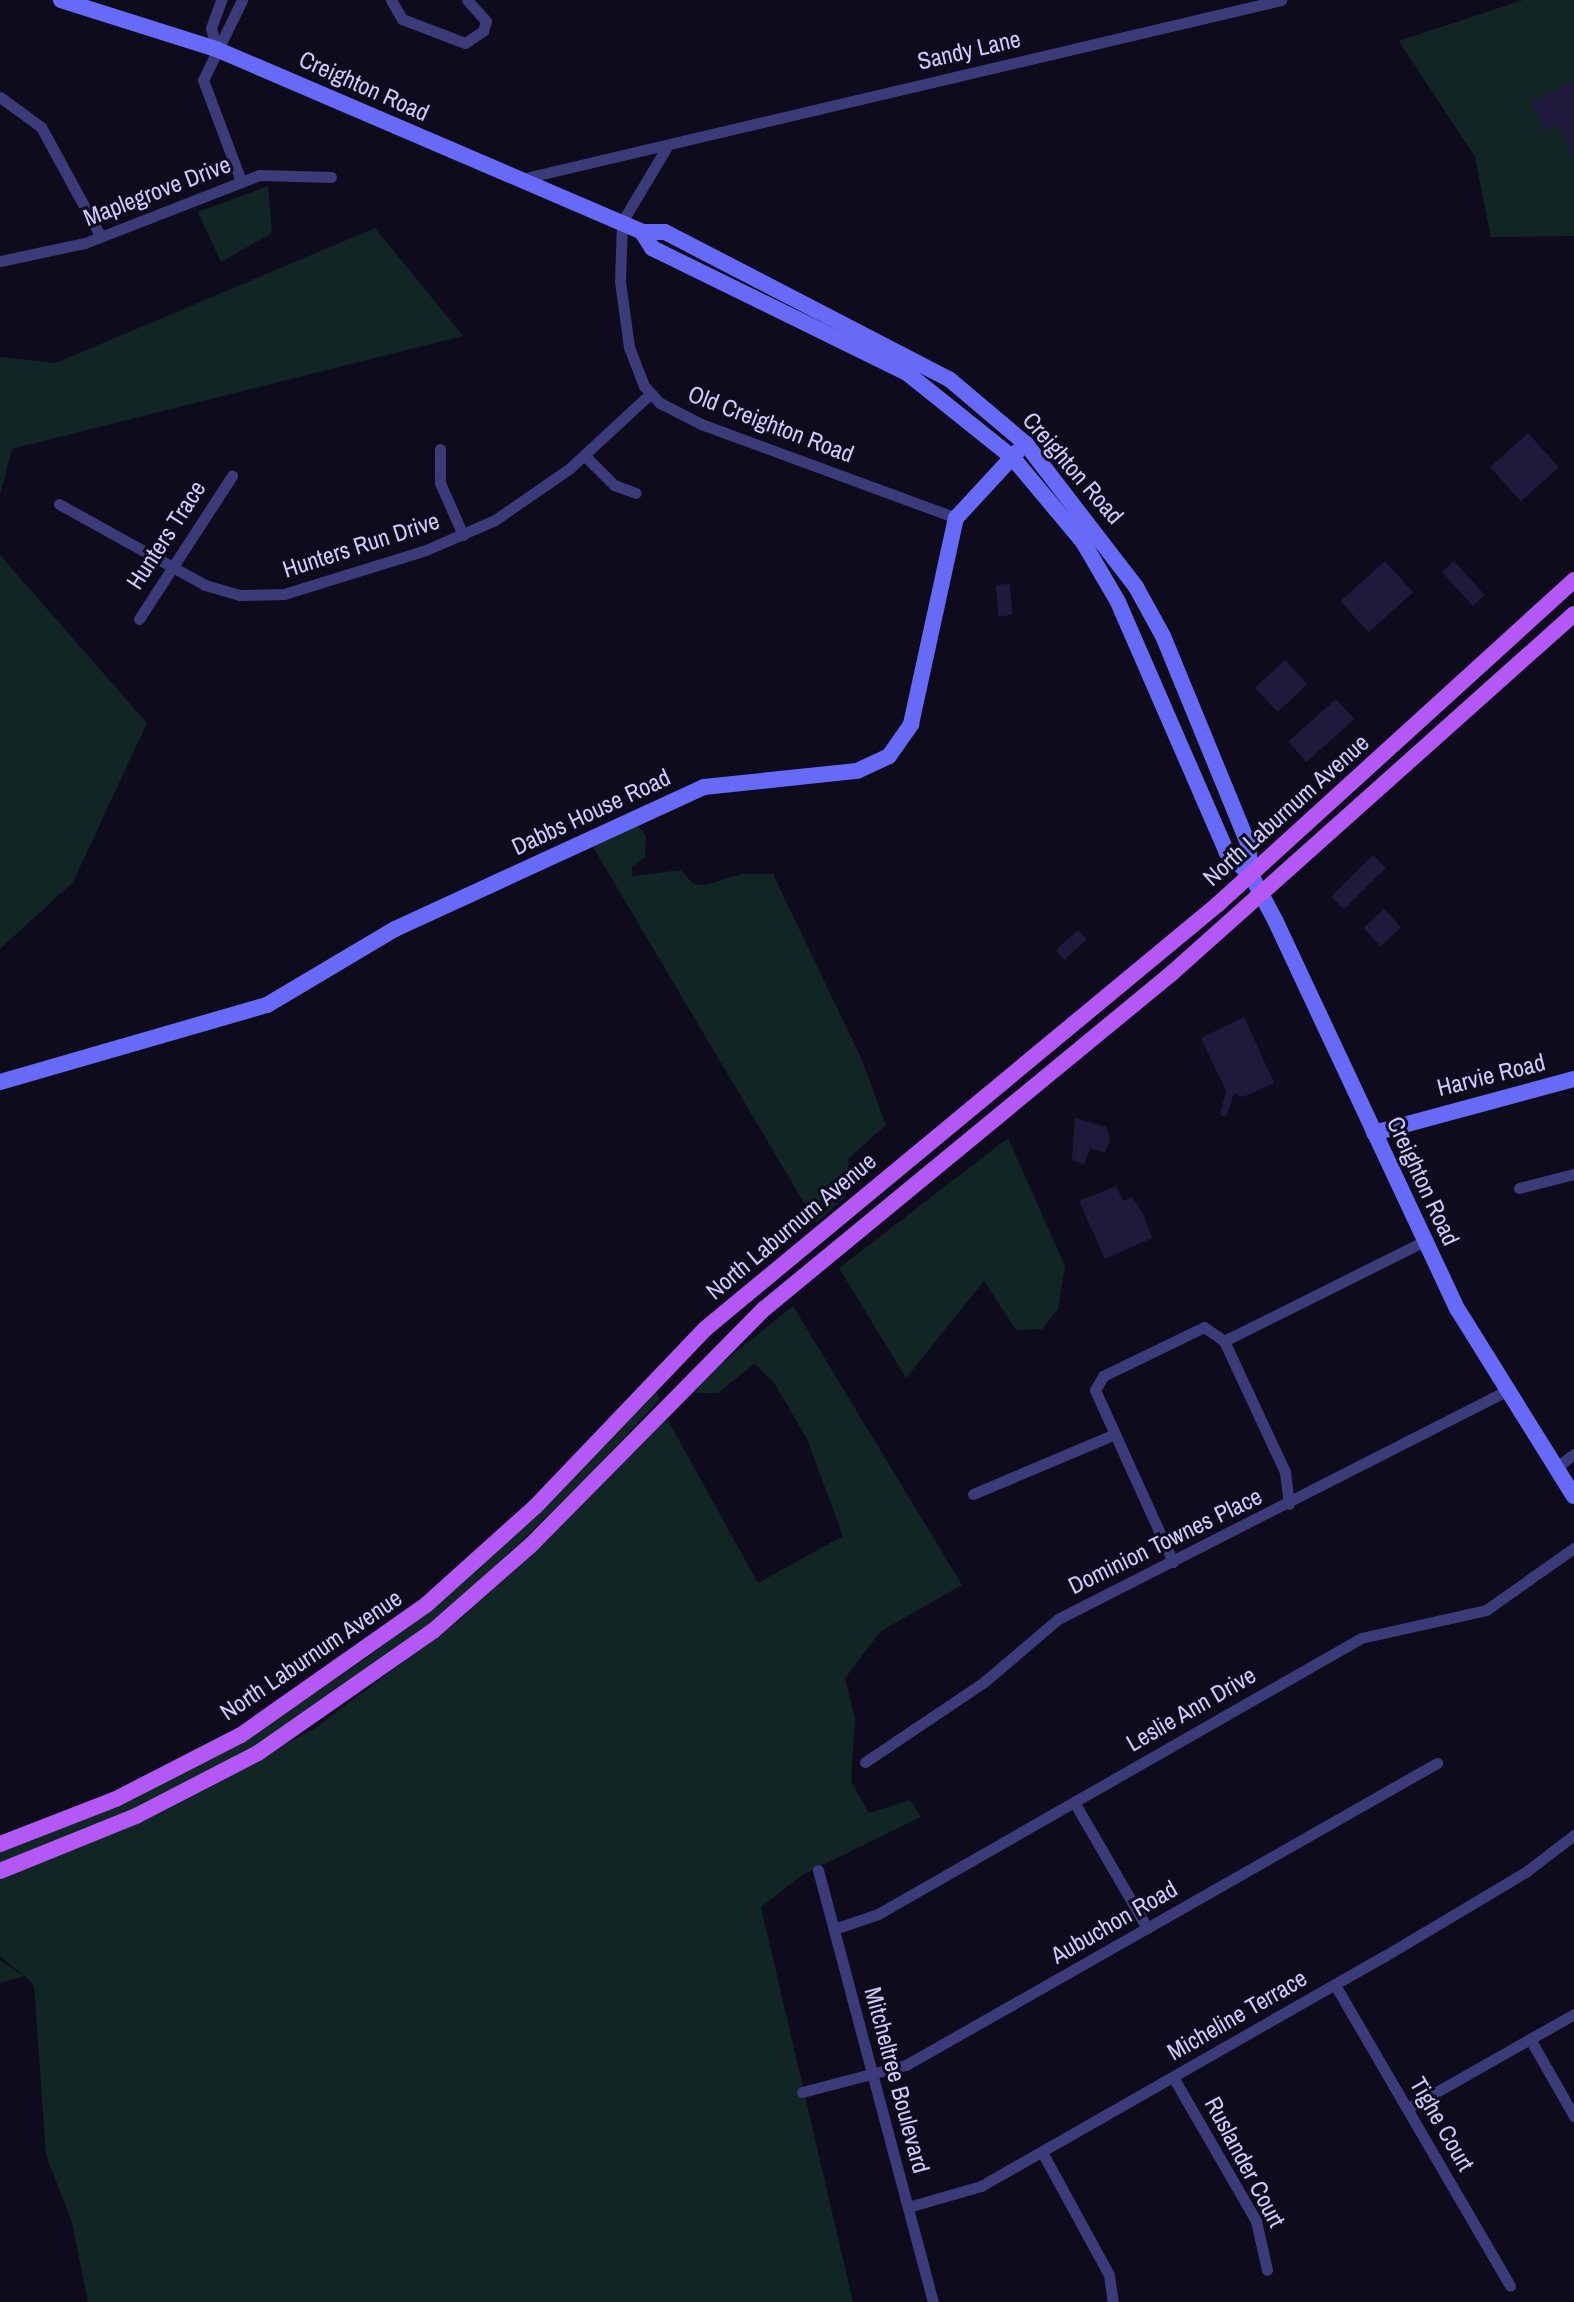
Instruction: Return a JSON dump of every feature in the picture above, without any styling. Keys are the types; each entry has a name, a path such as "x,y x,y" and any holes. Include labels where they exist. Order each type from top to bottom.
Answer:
{"main road":[{"name":"Creighton Road","path":"61,0 216,49 642,232 665,232 894,345 949,379 1026,444 1110,547 1151,612 1248,843 1251,875"},
{"name":"Creighton Road","path":"642,232 652,248 907,373 1012,457 1101,570 1227,853 1251,875 1262,896 1425,1241 1504,1392 1574,1496"},
{"path":"956,518 1026,444"},
{"name":"Dabbs House Road","path":"0,1082 267,1005 395,929 704,787 857,771 889,756 911,724 956,518"},
{"name":"North Laburnum Avenue","path":"0,1844 116,1799 231,1740 332,1676 426,1605 535,1507 705,1329 1251,875 1574,580"},
{"name":"North Laburnum Avenue","path":"0,1871 178,1796 306,1723 391,1664 532,1544 764,1309 1262,896 1574,614"},
{"name":"Harvie Road","path":"1374,1133 1574,1079"}],"street":[{"path":"216,49 211,28 221,0"},
{"path":"241,181 204,88 205,66 229,35 242,0"},
{"path":"391,0 402,19 465,43 483,31 486,21 467,0"},
{"name":"Sandy Lane","path":"521,179 1281,0"},
{"path":"0,97 41,127 101,237"},
{"path":"622,222 668,145"},
{"name":"Maplegrove Drive","path":"0,261 101,237 241,181 286,171 331,177"},
{"name":"Old Creighton Road","path":"622,222 620,281 629,347 650,394 701,424 956,518"},
{"name":"Hunters Run Drive","path":"59,504 170,567 216,589 271,596 463,535 524,502 584,455 650,394"},
{"path":"440,449 440,483 463,535"},
{"path":"584,455 614,485 636,493"},
{"name":"Hunters Trace","path":"139,619 232,476"},
{"path":"1519,1188 1574,1174"},
{"path":"1224,1341 1425,1241"},
{"path":"1173,1562 1095,1390 1103,1376 1204,1327 1224,1341 1285,1472 1289,1504"},
{"name":"Dominion Townes Place","path":"865,1762 984,1682 1058,1619 1289,1504 1300,1492 1504,1392"},
{"path":"973,1494 1115,1434"},
{"path":"1554,1469 1574,1454"},
{"name":"Leslie Ann Drive","path":"834,1929 878,1914 1361,1638 1486,1610 1574,1548"},
{"name":"Aubuchon Road","path":"802,2092 906,2065 1437,1763"},
{"path":"1074,1802 1147,1928"},
{"name":"Micheline Terrace","path":"908,2207 981,2186 1042,2152 1518,1877 1574,1835"},
{"name":"Mitcheltree Boulevard","path":"818,1870 933,2302"},
{"name":"Tighe Court","path":"1335,1985 1510,2286"},
{"path":"1408,2108 1574,2014"},
{"path":"1530,2039 1574,2116"},
{"name":"Ruslander Court","path":"1173,2077 1260,2230 1267,2270"},
{"path":"1042,2152 1109,2275 1113,2302"}],"green space":[{"path":"1523,0 1574,0 1574,236 1491,237 1475,157 1399,41"},
{"path":"268,186 272,233 221,262 198,212"},
{"path":"375,228 463,336 12,449 0,495 0,357 56,363"},
{"path":"0,555 147,723 73,882 0,949"},
{"path":"638,825 646,836 645,857 632,867 632,876 681,870 693,884 706,885 741,874 773,874 861,1058 886,1125 849,1158 845,1197 816,1223 593,847"},
{"path":"1008,1138 1065,1266 1058,1309 1042,1329 1016,1330 984,1281 906,1378 839,1268"},
{"path":"793,1306 962,1585 881,1631 845,1678 855,1719 851,1781 869,1813 910,1800 921,1817 802,1875 761,1907 853,2302 88,2302 72,2222 46,2155 34,1986 25,1976 0,1983 0,1960 24,1976 0,1956 0,1879 136,1824 315,1728 459,1620 665,1415 758,1583 843,1536 807,1439 774,1382 754,1364 718,1393 697,1393 696,1384"},
{"path":"656,1391 660,1399 581,1484 448,1611 253,1749 117,1818 0,1863 0,1850 276,1720 369,1656 444,1599"}],"building":[{"path":"1574,80 1574,158 1558,124 1545,131 1531,102"},
{"path":"1528,433 1559,467 1521,501 1490,467"},
{"path":"1385,561 1413,592 1369,632 1340,601"},
{"path":"1454,561 1485,595 1473,606 1442,572"},
{"path":"1010,584 1012,615 998,616 996,585"},
{"path":"1285,660 1308,684 1278,712 1255,688"},
{"path":"1336,699 1354,719 1307,762 1288,742"},
{"path":"1373,855 1386,868 1344,909 1331,897"},
{"path":"1384,909 1401,927 1381,946 1364,928"},
{"path":"1078,930 1087,940 1064,960 1056,950"},
{"path":"1244,1017 1274,1083 1243,1097 1234,1093 1226,1117 1220,1115 1226,1091 1201,1038"},
{"path":"1075,1118 1106,1127 1110,1139 1105,1153 1090,1148 1084,1165 1072,1160"},
{"path":"1116,1186 1123,1201 1132,1197 1143,1213 1152,1238 1105,1259 1079,1201"}]}
